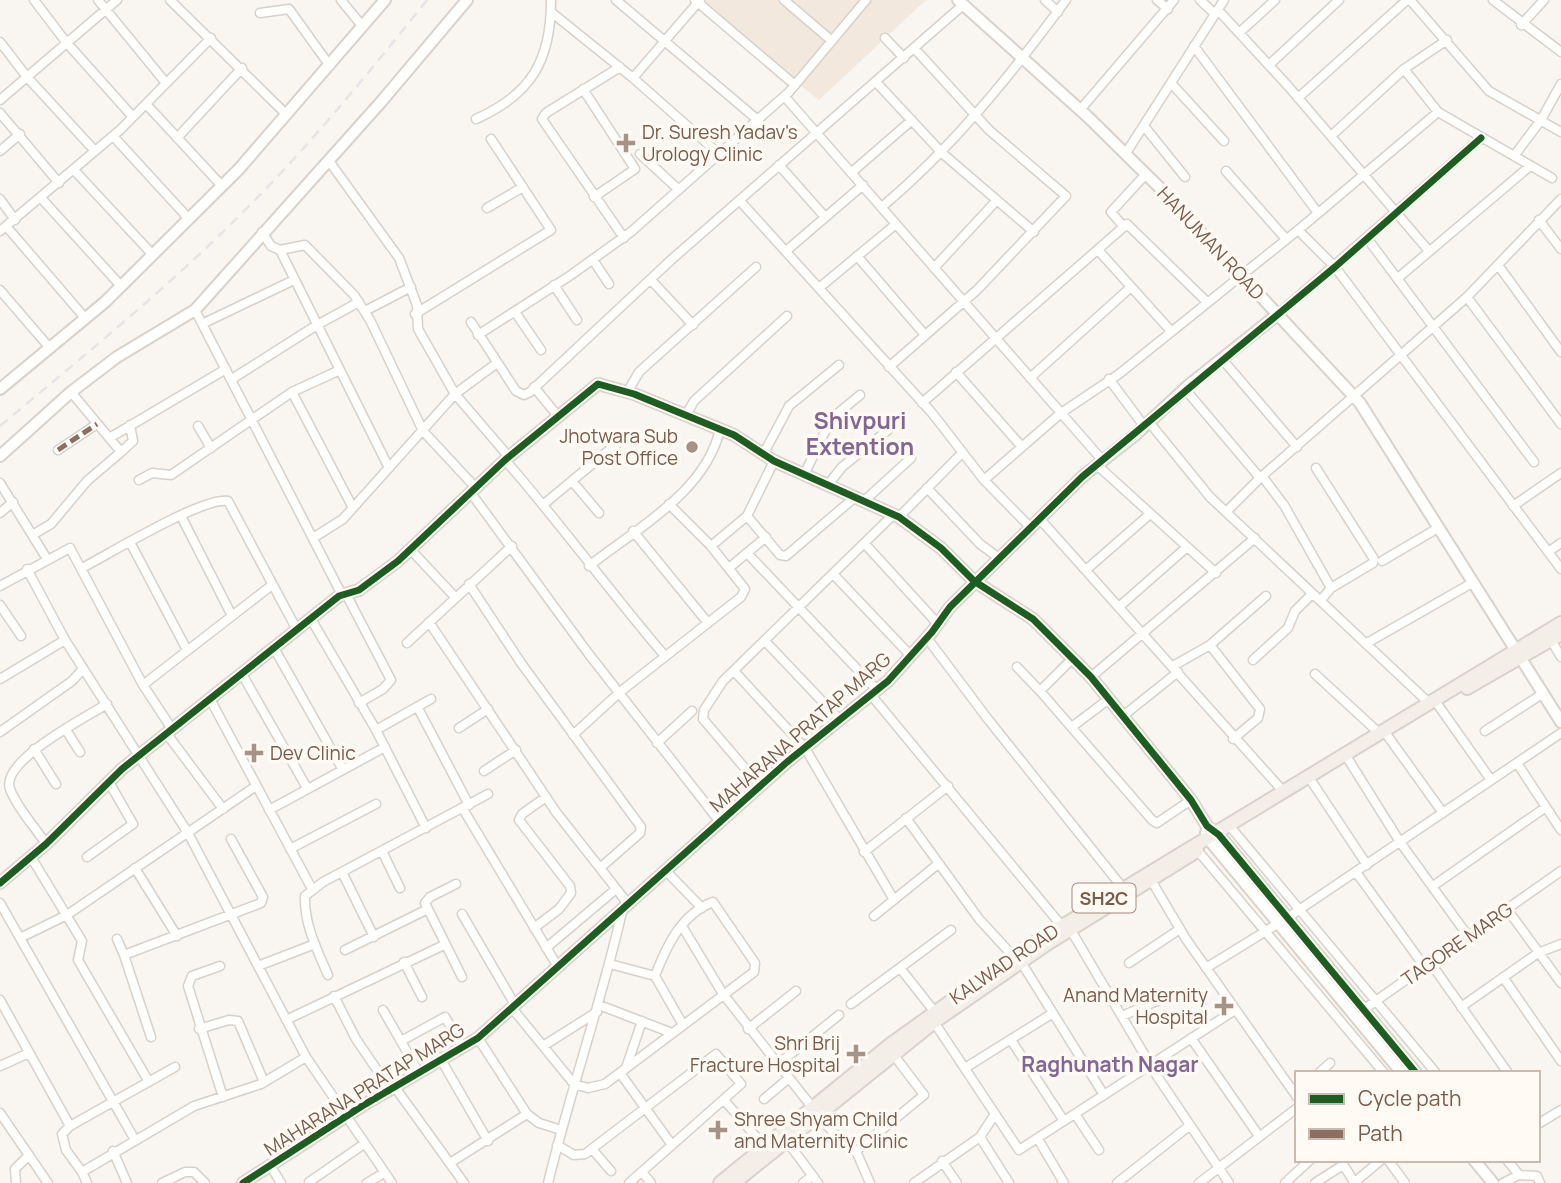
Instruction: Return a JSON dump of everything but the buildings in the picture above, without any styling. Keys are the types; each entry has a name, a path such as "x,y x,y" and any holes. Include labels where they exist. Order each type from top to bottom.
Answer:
{"main road":[{"name":"KALWAD ROAD","path":"734,1183 786,1140 814,1111 934,1017 1122,887 1516,654 1561,623"},
{"name":"KALWAD ROAD","path":"1516,654 1556,637"},
{"name":"KALWAD ROAD","path":"1066,926 1151,880 1198,851 1212,834 1233,830 1348,759 1382,734"},
{"name":"KALWAD ROAD","path":"720,1183 764,1146 893,1054 934,1017"}],"street":[{"path":"34,0 66,43 133,117"},
{"path":"98,0 166,83"},
{"path":"0,100 117,0"},
{"path":"172,2 184,0"},
{"path":"341,0 363,27"},
{"path":"0,389 121,286 222,186 288,115 385,0"},
{"path":"0,457 71,393 117,358 195,310 262,232 329,161 467,0"},
{"path":"476,118 517,95 531,81 544,54 551,0"},
{"path":"616,0 759,121"},
{"path":"784,0 832,41"},
{"path":"478,335 624,238 785,97 866,0"},
{"path":"1045,0 1058,12"},
{"path":"882,207 942,153 1023,60 1066,0"},
{"path":"1157,0 1168,9"},
{"path":"1080,110 1174,0"},
{"path":"1200,0 1239,33 1269,65 1429,251"},
{"path":"1126,153 1224,0"},
{"path":"1239,33 1275,0"},
{"path":"1269,65 1339,0"},
{"path":"1298,98 1409,0 1447,40 1489,91 1561,131"},
{"path":"1493,0 1521,25 1561,52"},
{"path":"1521,25 1544,0"},
{"path":"634,78 697,1 795,85"},
{"path":"172,2 288,115"},
{"path":"471,322 497,363 520,394 524,395 779,165 915,49 960,3"},
{"name":"HANUMAN ROAD","path":"960,3 1126,153 1354,397 1561,722"},
{"path":"260,13 289,9 330,65"},
{"path":"551,12 621,67 718,153"},
{"path":"85,318 3,228 113,136 211,38"},
{"path":"885,38 904,58"},
{"path":"1331,136 1404,69 1447,40"},
{"path":"0,42 27,77 95,151"},
{"path":"1194,46 1318,213"},
{"path":"889,367 963,302 1034,232 1066,196 974,115 915,49"},
{"path":"621,67 546,113 542,119 624,238"},
{"path":"177,138 242,68"},
{"path":"1404,69 1438,112 1552,178"},
{"path":"876,82 942,153 1034,232"},
{"path":"1171,83 1224,141"},
{"path":"1514,156 1541,120 1561,84"},
{"path":"583,89 635,169 594,197"},
{"path":"785,97 1061,414 1100,463 1150,514 1216,573"},
{"path":"146,104 222,186"},
{"path":"984,480 1061,414 1298,230 1438,112"},
{"path":"0,113 59,183"},
{"path":"852,173 912,120"},
{"path":"1143,125 1185,177"},
{"path":"0,150 20,134"},
{"path":"113,136 189,219"},
{"path":"1278,315 1481,138"},
{"path":"415,314 551,230 491,139"},
{"path":"640,154 678,189"},
{"path":"329,161 400,258 417,305 415,314 418,329 456,394 544,504 589,566 665,656"},
{"path":"779,165 825,217"},
{"path":"1398,278 1530,166"},
{"path":"74,170 152,254"},
{"path":"1226,171 1286,239"},
{"path":"1124,227 1111,212 1146,174"},
{"path":"786,251 863,185"},
{"path":"487,208 523,187"},
{"path":"40,198 121,286"},
{"path":"1226,512 1261,477 1403,356 1467,297 1561,198"},
{"path":"0,199 15,220"},
{"path":"934,268 997,200"},
{"path":"740,201 922,403 984,480 1030,527"},
{"path":"1539,220 1561,249"},
{"path":"819,288 896,223"},
{"path":"922,403 1127,224 1206,301"},
{"path":"1298,230 1335,267 1561,569"},
{"path":"262,232 271,246 280,250 305,245 324,260 359,302 423,431 474,490 587,653 720,822"},
{"path":"1367,238 1435,325 1534,462"},
{"path":"280,250 389,468"},
{"path":"1098,250 1170,330"},
{"path":"857,256 925,335"},
{"path":"593,260 609,284"},
{"path":"1498,265 1561,352"},
{"path":"628,391 639,372 756,267"},
{"path":"204,323 295,280"},
{"path":"650,280 693,325"},
{"path":"554,285 577,320"},
{"path":"365,311 411,286"},
{"path":"1030,378 1131,287"},
{"path":"0,290 49,347"},
{"path":"1467,297 1561,424"},
{"path":"232,379 317,325 359,302"},
{"path":"195,310 313,538 391,680 383,689 359,703"},
{"path":"515,312 541,351"},
{"name":"MAHARANA PRATAP MARG","path":"243,1183 345,1116 478,1038 760,786 839,719 875,693 928,638 974,581 1039,518 1185,389 1278,315"},
{"path":"686,415 694,401 788,316"},
{"path":"1222,359 1297,447"},
{"path":"313,538 343,519 456,394 497,363"},
{"path":"763,455 789,405 839,365"},
{"path":"111,437 226,369"},
{"path":"139,481 152,473 171,475 253,422 292,392 340,370"},
{"path":"957,372 1022,447"},
{"path":"1109,379 1210,497 1433,703 1491,780"},
{"path":"0,882 32,857 140,755 344,594 368,584 557,415 598,384 628,391 719,429 774,461 896,516 941,548 974,581 1033,619 1071,660 1091,677 1123,716 1191,800 1212,834 1358,1013 1401,1071"},
{"path":"534,387 557,415"},
{"path":"1185,389 1284,505 1331,588"},
{"path":"292,392 352,506"},
{"path":"71,393 121,452"},
{"path":"804,475 831,419 860,395"},
{"path":"58,450 97,424"},
{"path":"34,534 64,512 87,481 134,441 130,425"},
{"path":"198,426 211,448"},
{"path":"589,566 669,504 704,469 713,453 719,429"},
{"path":"827,486 842,467 888,430"},
{"path":"544,504 620,441"},
{"path":"760,786 703,719 704,710 734,671 962,453"},
{"path":"747,516 779,555 789,556 911,458"},
{"path":"711,546 747,516 774,461"},
{"path":"1317,468 1374,559 1373,563 1331,588 1321,600"},
{"path":"1513,506 1561,474"},
{"path":"572,481 599,513"},
{"path":"0,483 47,559"},
{"path":"928,488 980,544 999,558"},
{"path":"82,568 181,516 218,499 228,500 297,630"},
{"path":"0,513 13,502"},
{"path":"573,735 620,692 741,597 745,589 711,546 669,504"},
{"path":"1087,569 1150,514"},
{"path":"181,516 231,614"},
{"path":"1039,518 1176,669 1233,739 1282,790"},
{"path":"1382,561 1438,528"},
{"path":"633,531 708,622"},
{"path":"729,568 766,537"},
{"path":"1091,677 1145,634 1255,538"},
{"path":"130,542 187,650"},
{"path":"1548,552 1561,543"},
{"path":"865,544 938,624"},
{"path":"407,643 512,546"},
{"path":"1120,606 1186,547"},
{"path":"0,586 70,548 169,732 223,809"},
{"path":"410,549 455,597"},
{"path":"747,553 875,693 948,786 1066,926 1189,1126 1228,1183"},
{"path":"27,569 65,640 188,833 306,1057 392,1183"},
{"path":"834,575 911,656"},
{"path":"1367,643 1472,583"},
{"path":"469,584 640,827 640,833 600,868"},
{"path":"143,685 231,614 272,585"},
{"path":"1253,660 1288,628 1295,611 1312,593"},
{"path":"1123,716 1266,596"},
{"path":"0,605 21,636"},
{"path":"311,619 376,730 426,828"},
{"path":"429,622 546,797 616,889 625,908 548,1183"},
{"path":"1556,637 1561,657"},
{"path":"928,638 987,718 1122,887"},
{"path":"0,679 65,640"},
{"path":"765,641 839,719"},
{"path":"1210,645 1260,709 1258,718 1233,739"},
{"path":"274,648 343,769"},
{"path":"1040,691 1071,660"},
{"path":"1017,667 1073,726 1157,823 1191,800"},
{"path":"0,732 72,681 83,669"},
{"path":"734,671 805,748 894,900"},
{"path":"242,674 307,788"},
{"path":"1315,674 1382,734 1443,813"},
{"path":"1485,731 1542,694"},
{"path":"210,699 312,889"},
{"path":"376,730 431,699"},
{"path":"1073,726 1109,699"},
{"path":"46,844 10,789 12,772 34,749 107,704"},
{"path":"418,708 466,807 558,967"},
{"path":"460,728 488,709"},
{"path":"657,743 692,711"},
{"path":"66,730 80,752"},
{"path":"1206,968 1301,909 1561,733"},
{"path":"269,810 385,747"},
{"path":"34,749 56,785"},
{"path":"484,771 516,750"},
{"path":"1348,759 1400,842 1468,936"},
{"path":"1517,763 1561,830"},
{"path":"87,857 133,824 109,782"},
{"path":"1312,782 1367,865"},
{"path":"22,937 67,915 256,786"},
{"path":"864,852 948,786"},
{"path":"328,975 314,944 305,909 305,896 342,872 488,794"},
{"path":"534,928 559,909 571,893 570,886 519,820 522,814 546,797"},
{"path":"290,849 376,804"},
{"path":"1433,886 1546,807"},
{"path":"906,818 979,919 1017,959 1104,1095"},
{"path":"1233,830 1377,999 1434,1071"},
{"path":"124,955 256,907 263,897 231,839"},
{"path":"382,851 400,888"},
{"path":"1198,851 1382,1071"},
{"path":"32,857 82,941 78,960 149,1082"},
{"path":"874,916 938,864"},
{"path":"135,868 177,936"},
{"path":"666,871 702,908"},
{"path":"342,872 374,937"},
{"path":"1356,872 1461,1007 1506,1071"},
{"path":"1557,874 1561,886"},
{"name":"TAGORE MARG","path":"1358,1013 1557,874"},
{"path":"1151,880 1206,968 1295,1093"},
{"path":"456,884 430,897 425,904 462,977"},
{"path":"546,948 616,889"},
{"path":"0,903 22,937 135,1140"},
{"path":"462,914 514,1007 575,1084 595,1087 623,1071 723,993 751,975 755,963 716,905 709,903 682,926 667,945 655,976"},
{"path":"345,950 428,909"},
{"path":"1507,909 1561,983"},
{"path":"682,926 748,1029 814,1111 850,1150 856,1151 924,1095 893,1054"},
{"path":"1129,963 1180,929"},
{"path":"851,1004 951,930"},
{"path":"117,939 151,1037"},
{"path":"257,966 314,944"},
{"path":"1461,1007 1538,953 1561,944"},
{"path":"286,1020 444,945"},
{"path":"404,962 422,997"},
{"path":"610,964 655,976 682,1025"},
{"path":"220,966 188,980 199,1030 223,1097"},
{"path":"900,968 1019,1150 1235,1010"},
{"path":"1503,977 1561,1062"},
{"path":"748,1029 796,991"},
{"path":"1122,1016 1173,994"},
{"path":"334,996 356,1039 464,1183"},
{"path":"0,1000 70,1126"},
{"path":"543,1046 598,1009 642,1021 672,1033"},
{"path":"383,1010 418,1071"},
{"path":"965,1068 1053,1013"},
{"path":"1358,1013 1414,1071"},
{"path":"777,1065 839,1015"},
{"path":"401,1041 445,1017 462,1046"},
{"path":"199,1030 229,1020 238,1021 242,1025 264,1082"},
{"path":"642,1021 623,1071 643,1108 672,1145"},
{"path":"478,1038 527,1114 539,1123 561,1130"},
{"path":"1191,1038 1259,1136"},
{"path":"1011,1040 1064,1121"},
{"path":"0,1066 29,1053"},
{"path":"557,1145 577,1155 592,1149 713,1053 741,1083 629,1183"},
{"path":"82,1172 113,1151 194,1106 264,1082 306,1057"},
{"path":"440,1058 488,1141"},
{"path":"1321,1071 1330,1063"},
{"path":"87,1183 64,1144 62,1134 70,1126 175,1067"},
{"path":"764,1099 789,1079"},
{"path":"724,1100 764,1146"},
{"path":"1199,1183 1295,1109"},
{"path":"1540,1121 1561,1110"},
{"path":"0,1113 4,1126 48,1183"},
{"path":"450,1163 527,1114"},
{"path":"914,1183 942,1161 980,1138 995,1114"},
{"path":"1075,1114 1099,1150"},
{"path":"1117,1183 1189,1126"},
{"path":"980,1138 1009,1183"},
{"path":"1038,1139 1064,1183"},
{"path":"786,1140 815,1179 803,1183"},
{"path":"309,1182 364,1144"},
{"path":"592,1149 611,1171"},
{"path":"113,1151 127,1183"},
{"path":"856,1151 870,1183"},
{"path":"16,1183 15,1168 29,1155"},
{"path":"942,1161 957,1183"},
{"path":"1285,1183 1308,1162"},
{"path":"1315,1183 1342,1163 1355,1183 1379,1162"},
{"path":"1389,1162 1405,1183"},
{"path":"1477,1162 1493,1183"},
{"path":"1508,1162 1518,1175"},
{"path":"270,1165 281,1183"},
{"path":"162,1183 185,1172 194,1172 205,1183"},
{"path":"642,1172 651,1183"},
{"path":"367,1183 384,1173"},
{"path":"1503,1183 1518,1175 1537,1176 1540,1183"}],"shaded area":[{"path":"693,0 926,0 819,100"}],"railway":[{"path":"0,426 211,244 313,138 427,0"}],"marked path":[{"path":"58,450 97,424"}],"cycle path":[{"path":"243,1183 362,1106 478,1038 787,762 888,681 932,632 950,607 1082,477 1335,267 1481,138"},
{"path":"0,883 46,844 122,769 339,596 359,590 398,561 505,460 598,384 634,394 734,435 774,461 899,517 941,548 974,581 1033,619 1091,677 1191,800 1207,826 1219,835 1414,1071"}],"place":[{"name":"Dr. Suresh Yadav's Urology Clinic","path":"626,143"},
{"name":"Jhotwara Sub Post Office","path":"692,447"},
{"name":"Dev Clinic","path":"254,753"},
{"name":"Anand Maternity Hospital","path":"1224,1006"},
{"name":"Shri Brij Fracture Hospital","path":"856,1054"},
{"name":"Shree Shyam Child and Maternity Clinic","path":"718,1130"}],"district":[{"name":"Shivpuri Extention","path":"860,433"},
{"name":"Raghunath Nagar","path":"1110,1064"}]}
